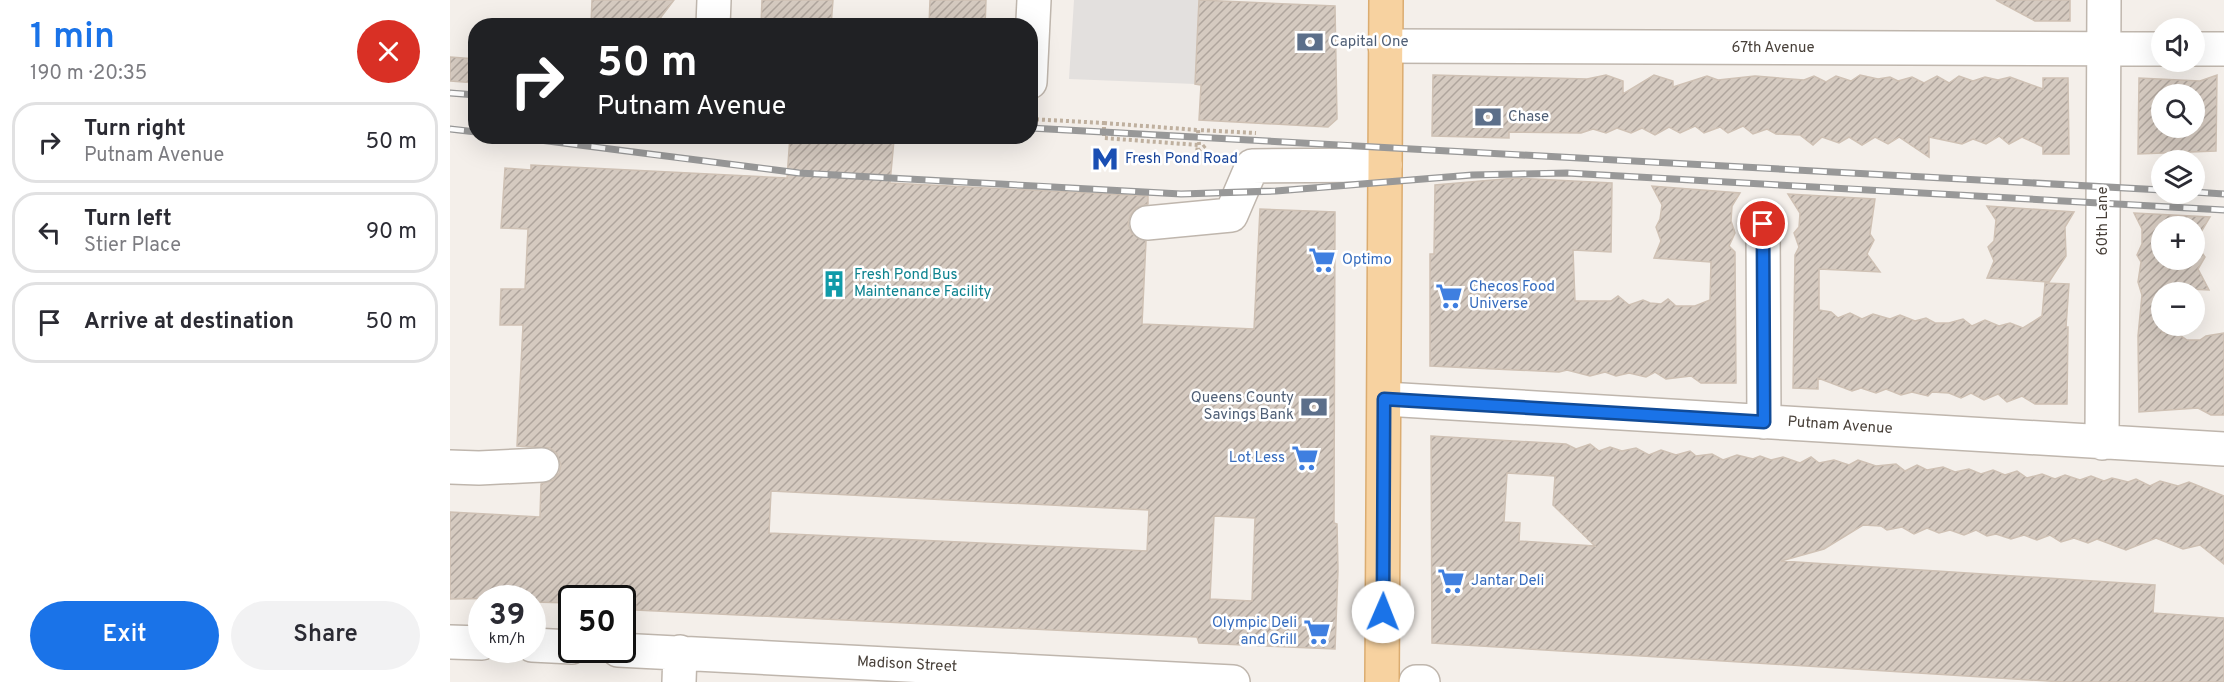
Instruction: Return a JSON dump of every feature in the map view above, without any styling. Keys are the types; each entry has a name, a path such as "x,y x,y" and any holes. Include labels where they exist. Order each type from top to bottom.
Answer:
{"main road":[{"path":"1382,682 1386,0"}],"street":[{"path":"713,18 714,0"},
{"path":"1033,18 1034,0"},
{"name":"60th Lane","path":"2102,443 2103,0"},
{"name":"67th Avenue","path":"1385,46 2151,49"},
{"path":"2205,49 2224,49"},
{"path":"1147,223 1231,215 1252,166 1385,165"},
{"path":"1763,224 1764,422"},
{"name":"Putnam Avenue","path":"1384,399 2224,449"},
{"path":"450,467 542,465"},
{"path":"450,642 468,643"},
{"name":"Madison Street","path":"636,655 680,667 1233,682"},
{"path":"1416,682 1423,682"}],"path":[{"path":"1054,120 1055,112"},
{"path":"1038,119 1204,131"},
{"path":"1104,123 1104,138 1198,145 1198,130"}],"shaded area":[{"path":"1074,0 1199,0 1195,84 1069,79"}],"building":[{"path":"592,0 674,0 661,18 591,18"},
{"path":"762,0 833,0 832,18 761,18"},
{"path":"930,0 986,0 985,18 929,18"},
{"path":"1199,0 1335,6 1337,119 1328,127 1199,120 1201,85 1195,84"},
{"path":"1996,0 2070,0 2070,21 2035,21"},
{"path":"450,57 468,58 468,82 450,81"},
{"path":"1433,75 1587,79 1606,75 1623,81 1623,94 1654,75 1673,81 1673,87 1707,76 1718,80 1755,76 1804,80 1814,76 1826,82 1836,76 1851,81 1860,75 1878,79 1890,77 1898,81 1912,77 1924,83 1937,76 1949,83 1959,76 1973,81 1985,77 1998,80 2010,77 2043,89 2043,78 2068,78 2069,154 2043,154 2043,147 2022,137 2009,144 1999,136 1986,144 1973,139 1962,144 1929,137 1929,157 1899,137 1888,144 1875,137 1862,145 1849,137 1839,143 1822,137 1813,145 1800,135 1776,134 1767,129 1753,134 1743,126 1728,133 1720,127 1704,133 1695,126 1680,133 1669,127 1655,135 1642,128 1631,133 1617,128 1606,133 1593,129 1581,133 1509,132 1509,138 1432,136"},
{"path":"2217,75 2216,151 2151,150 2151,154 2138,154 2139,78 2200,81"},
{"path":"789,144 894,144 890,183 1148,196 1148,204 1136,208 1128,224 1132,234 1146,241 1142,324 1254,329 1260,209 1335,212 1334,523 1337,524 1338,570 1335,649 1199,643 1197,637 636,610 636,585 558,585 558,603 546,602 546,585 468,585 468,599 450,599 450,512 540,517 541,484 553,480 559,473 561,465 557,454 550,448 517,446 523,325 500,325 501,289 525,289 528,229 501,228 505,168 531,170 531,165 787,178","holes":["771,491 1149,510 1147,551 769,533","1214,516 1255,518 1252,601 1210,599"]},
{"path":"1516,178 1612,183 1611,252 1573,250 1575,301 1611,301 1618,296 1629,305 1643,300 1661,304 1668,299 1676,306 1695,306 1710,300 1711,262 1654,258 1661,241 1656,227 1662,205 1652,186 1740,193 1732,206 1731,221 1735,233 1729,246 1735,252 1736,383 1701,383 1691,376 1666,379 1655,372 1646,377 1629,373 1616,376 1605,372 1590,376 1567,370 1559,372 1430,366 1430,254 1434,254 1435,185"},
{"path":"1788,194 1875,199 1870,234 1874,240 1867,254 1880,272 1819,269 1819,310 1831,312 1838,318 1850,313 1862,319 1873,314 1890,319 1900,315 1915,321 1926,318 1935,323 1949,323 1963,319 1972,326 1985,320 1999,326 2010,323 2023,328 2042,316 2045,283 2069,284 2066,327 2068,327 2067,404 2035,404 2022,396 2007,402 1998,394 1984,400 1971,393 1961,398 1949,393 1932,392 1928,396 1912,392 1901,395 1886,389 1876,393 1861,388 1852,391 1818,378 1818,389 1793,388 1795,255 1799,247 1794,233 1799,227 1800,213"},
{"path":"1987,206 2074,212 2065,227 2066,256 2049,282 1987,278 1994,261 1988,247 1994,241 1996,220"},
{"path":"2134,213 2191,216 2151,216 2151,270 2199,270 2205,282 2151,282 2151,336 2181,336 2187,340 2200,340 2206,336 2224,333 2224,415 2211,415 2198,408 2139,412 2138,336 2142,295 2138,282 2141,262 2137,255 2142,244 2142,229"},
{"path":"1431,436 1566,444 1576,449 1590,444 1599,451 1610,447 1622,451 1636,448 1649,455 1661,450 1676,455 1690,451 1696,456 1712,454 1723,460 1737,455 1753,459 1760,456 1771,460 1783,457 1800,463 1811,457 1819,463 1834,460 1849,465 1858,460 1876,466 1896,464 1905,471 1917,465 1927,470 1943,467 1955,472 1969,469 1981,474 1993,470 2005,475 2017,471 2027,478 2042,474 2055,479 2065,475 2080,480 2091,476 2104,481 2112,478 2128,482 2136,479 2150,486 2160,481 2178,486 2189,482 2224,496 2224,564 2200,545 2183,549 2156,538 2126,550 2097,539 2088,543 2074,538 2061,542 2050,535 2037,540 2024,535 2011,539 1996,534 1987,536 1976,530 1964,535 1950,530 1939,533 1927,528 1914,534 1902,527 1887,530 1881,526 1863,525 1824,549 1781,561 2155,585 2153,613 2224,618 2224,682 2064,682 1432,643","holes":["1507,473 1555,476 1553,505 1595,546 1519,541 1520,523 1504,522"]}],"railway":[{"path":"450,93 468,94"},
{"path":"1038,128 2151,189"},
{"path":"450,129 468,131"},
{"path":"571,144 799,173 1181,194 1276,191 1472,175 1567,173 2224,210"},
{"path":"2205,193 2224,194"}],"place":[{"name":"Capital One","path":"1310,42"},
{"name":"Chase","path":"1488,117"},
{"name":"Fresh Pond Road","path":"1105,159"},
{"name":"Optimo","path":"1322,260"},
{"name":"Fresh Pond Bus Maintenance Facility","path":"834,284"},
{"name":"Checos Food Universe","path":"1449,296"},
{"name":"Queens County Savings Bank","path":"1314,407"},
{"name":"Lot Less","path":"1305,458"},
{"name":"Jantar Deli","path":"1451,581"},
{"name":"Olympic Deli and Grill","path":"1317,632"}],"route":[{"path":"1383,612 1384,399 1764,422 1763,224"}]}
